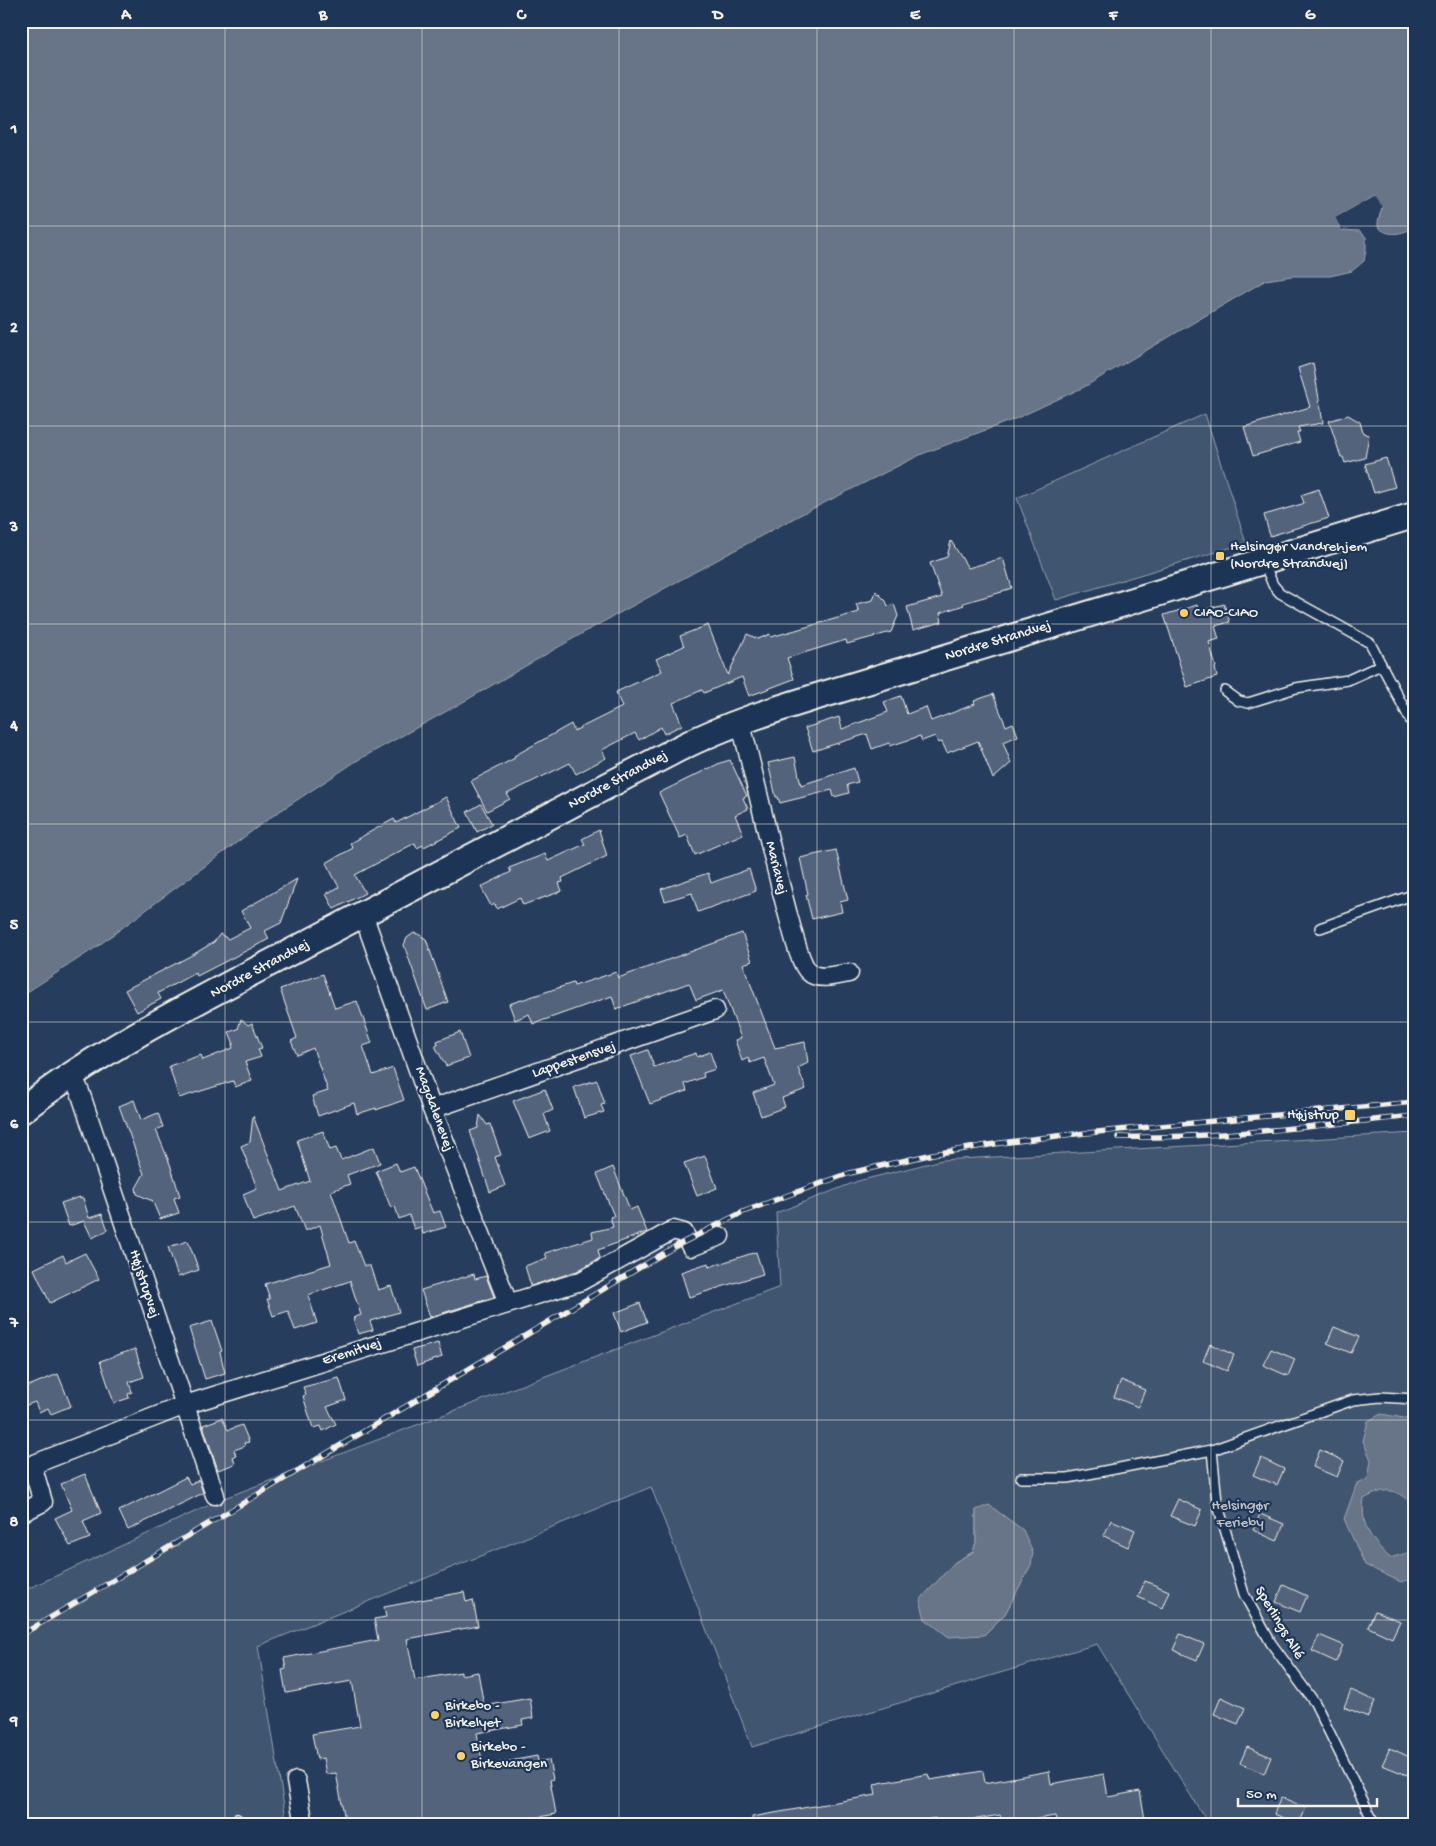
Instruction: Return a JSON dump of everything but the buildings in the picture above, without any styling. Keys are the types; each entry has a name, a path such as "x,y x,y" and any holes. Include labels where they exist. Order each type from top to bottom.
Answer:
{"main road":[{"name":"Nordre Strandvej","path":"21,1111 72,1074 110,1050 209,995 678,749 738,722 870,680 1415,515"}],"street":[{"name":"Mariavej","path":"738,722 744,736 773,857 805,968 810,974 818,977 849,973"},
{"name":"Magdalenevej","path":"364,914 432,1109 508,1303"},
{"name":"Lappestensvej","path":"432,1109 715,1010"},
{"name":"Højstrupvej","path":"72,1074 80,1092 215,1495"},
{"name":"Eremitvej","path":"21,1513 43,1502 32,1465 185,1405 581,1281 673,1230 684,1233 691,1247 720,1236"},
{"path":"296,1781 304,1825"}],"lane":[{"path":"1264,561 1273,585 1280,593 1370,643 1415,729"},
{"path":"1224,691 1239,701 1248,703 1296,688 1348,680 1381,665"},
{"path":"1320,928 1415,894"},
{"path":"1021,1478 1068,1478 1212,1450 1353,1400 1415,1398"},
{"name":"Sperlings Allé","path":"1212,1450 1216,1502 1244,1594 1271,1643 1315,1704 1375,1825"},
{"path":"228,1825 237,1819 244,1825"}],"green space":[{"path":"1205,414 1246,543 1056,600 1017,498"},
{"name":"Helsingør Ferieby","path":"1415,1133 1415,1825 1209,1825 1097,1644 752,1747 651,1487 258,1646 287,1825 21,1825 21,1592 227,1497 780,1287 776,1213 858,1181 942,1160","holes":["976,1510 1016,1589 1005,1614 955,1562 973,1552 976,1542"]}],"shaded area":[{"path":"21,21 1415,21 1415,228 1400,233 1391,233 1378,227 1382,207 1375,195 1335,218 1342,230 1360,231 1366,237 1364,261 1352,271 1330,276 1292,276 1266,280 1084,387 1015,419 922,454 796,517 590,629 358,760 271,817 95,948 21,996"},
{"path":"1381,1414 1415,1420 1415,1507 1397,1493 1385,1491 1364,1499 1363,1509 1369,1532 1390,1558 1407,1553 1415,1547 1415,1578 1401,1582 1365,1565 1344,1519 1357,1483 1368,1479 1371,1460 1363,1441 1368,1421"},
{"path":"989,1505 1023,1530 1033,1553 1031,1565 1005,1614 984,1635 949,1637 925,1619 920,1600 955,1562 973,1552 976,1542 976,1510"}],"pier":[{"path":"1376,195 1382,207 1379,209 1375,198 1339,219 1343,227 1346,228 1342,230 1335,218"}],"railway":[{"path":"21,1635 676,1246 743,1212 850,1173 933,1154 1065,1135 1415,1102"},
{"path":"1118,1137 1229,1134 1415,1116"}],"place":[{"name":"Helsingør Vandrehjem (Nordre Strandvej)","path":"1220,556"},
{"name":"CIAO-CIAO","path":"1184,613"},
{"name":"Højstrup","path":"1350,1115"},
{"name":"Birkebo - Birkelyet","path":"435,1715"},
{"name":"Birkebo - Birkevangen","path":"461,1756"}]}
